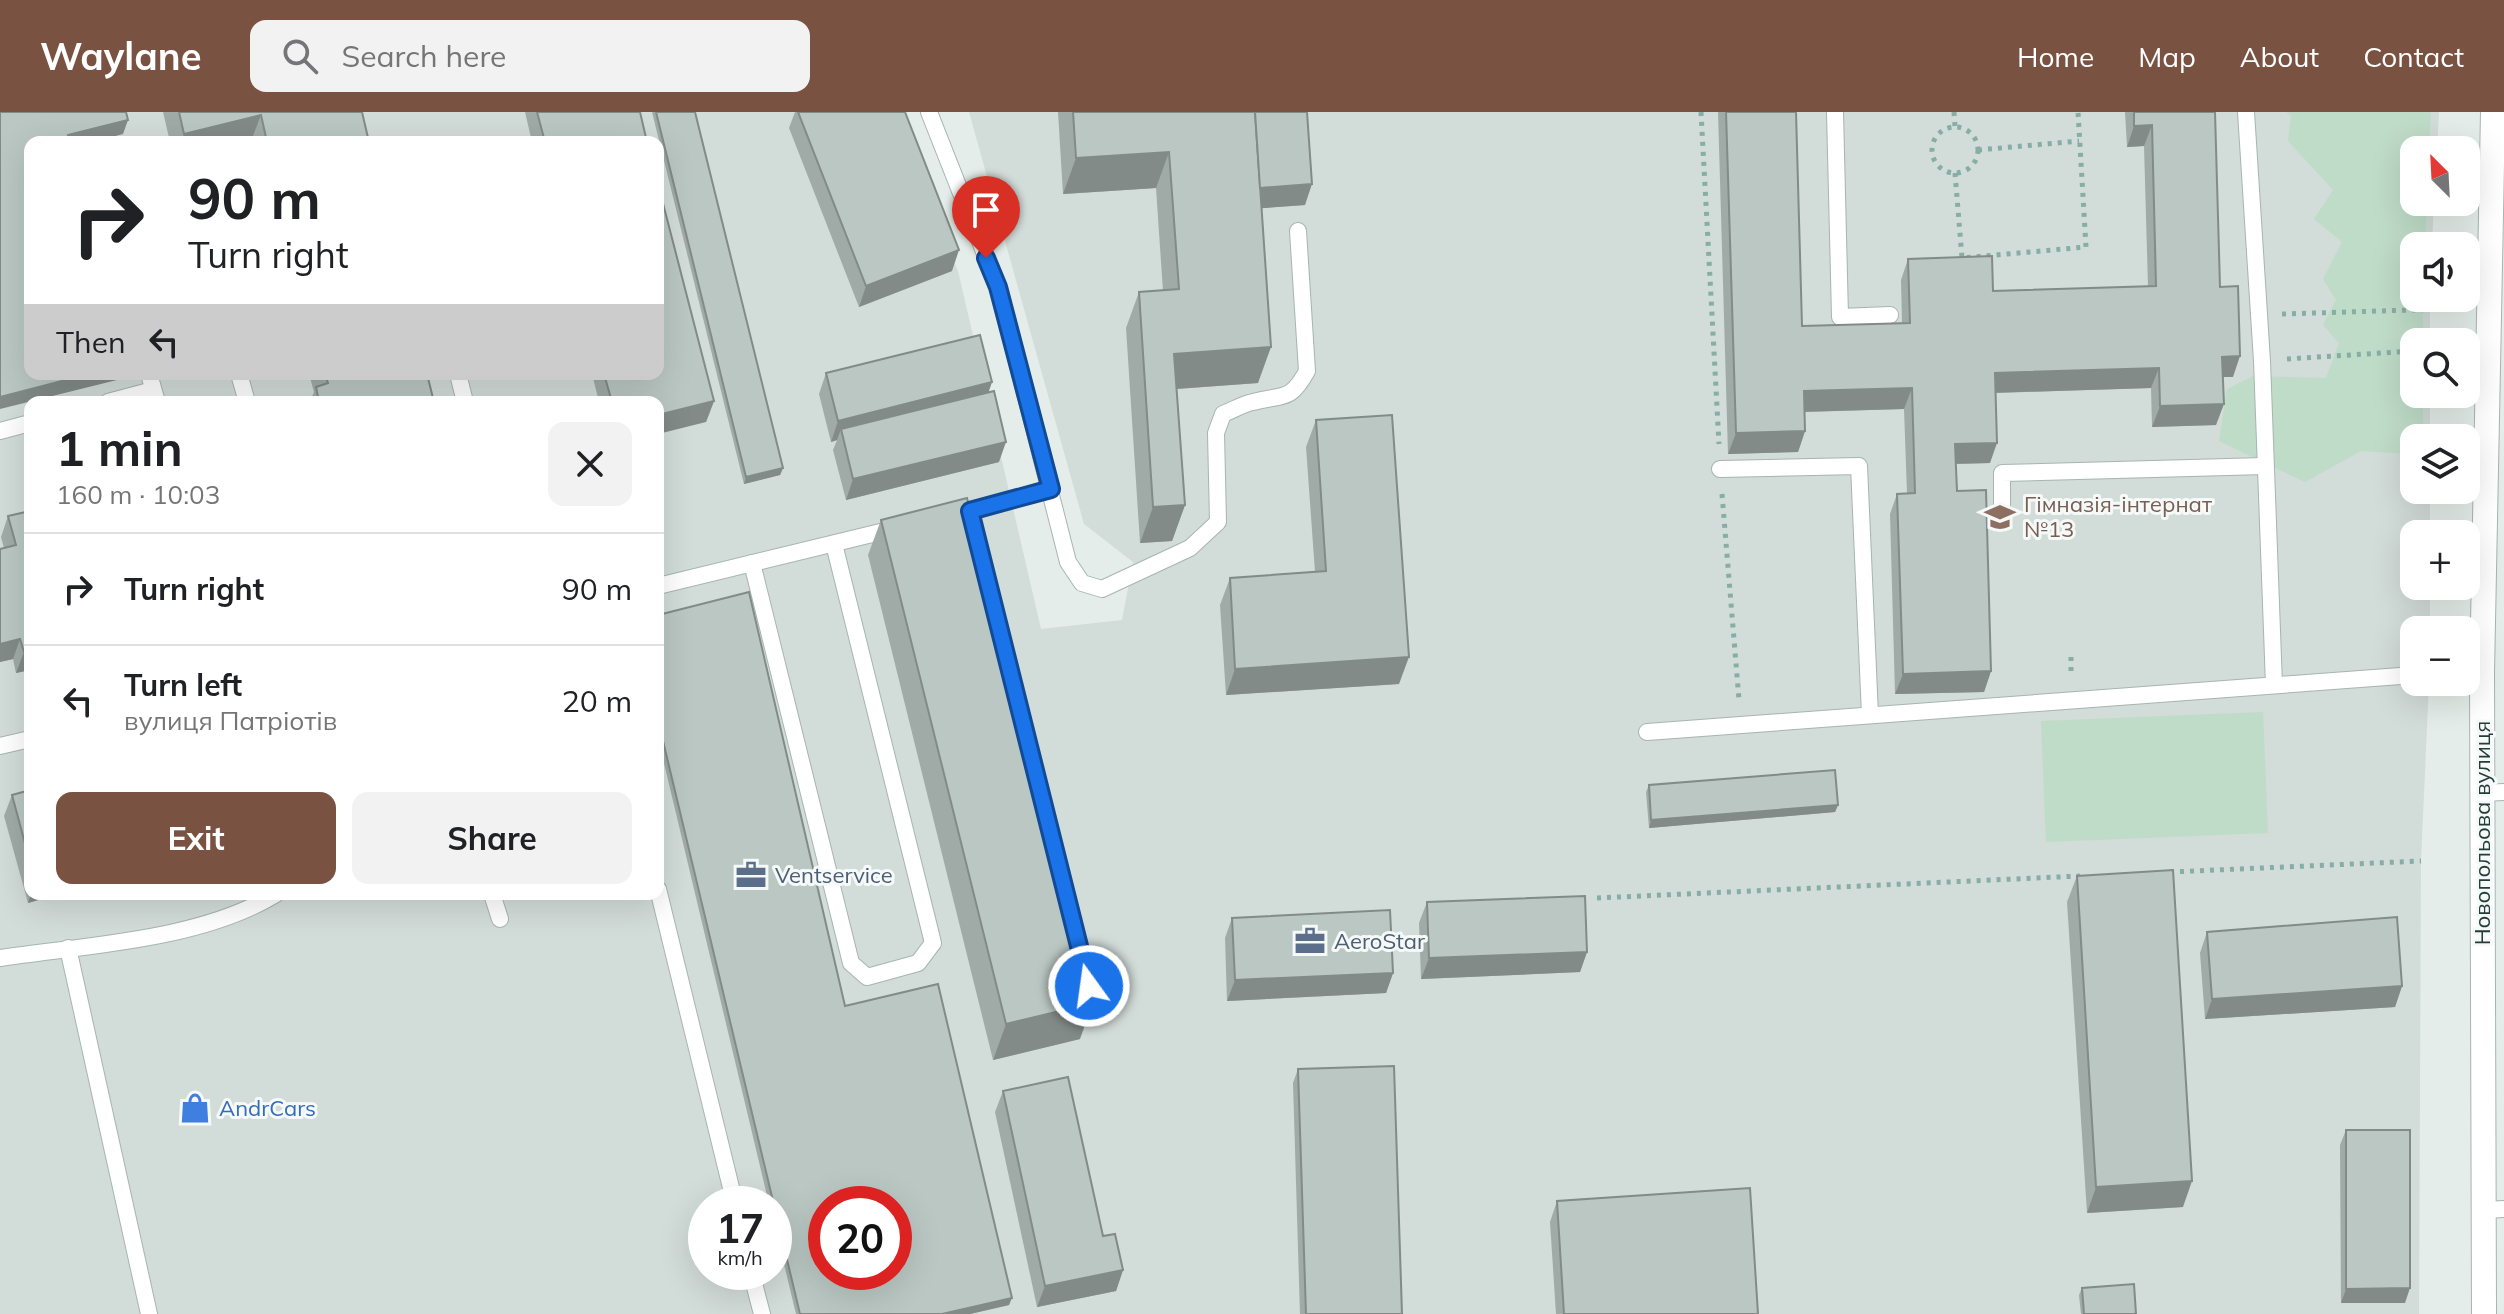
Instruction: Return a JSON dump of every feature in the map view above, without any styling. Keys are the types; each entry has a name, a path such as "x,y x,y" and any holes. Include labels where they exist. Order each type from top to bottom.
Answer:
{"street":[{"name":"Новопольова вулиця","path":"2476,616 2493,112"},
{"name":"Новопольова вулиця","path":"2478,696 2493,792 2494,1210 2484,1314"}],"lane":[{"path":"929,112 998,287 1068,562 1082,583 1102,589 1190,548 1218,522 1216,433 1223,414 1296,390 1307,371 1298,231"},
{"path":"1835,112 1840,317 1890,315"},
{"path":"2246,112 2262,361 2274,685"},
{"path":"129,396 153,389"},
{"path":"0,431 24,425"},
{"path":"1720,469 1859,466 1870,715"},
{"path":"2002,520 2002,473 2265,466"},
{"path":"940,518 1051,489"},
{"path":"970,511 1089,986"},
{"path":"664,585 909,525"},
{"path":"752,563 851,963 867,977 918,963 933,943 834,544"},
{"path":"1647,732 2400,676"},
{"path":"0,746 24,740"},
{"path":"0,958 171,933 254,907 266,900"},
{"path":"494,900 500,919"},
{"path":"661,900 731,1186"},
{"path":"68,948 149,1314"},
{"path":"756,1290 762,1314"}],"path":[{"path":"1701,112 1720,469 1741,724"},
{"path":"1954,112 1955,127"},
{"path":"1955,173 1962,258 2086,247 2078,112"},
{"path":"1955,127 1971,133 1978,150 1971,166 1955,173 1939,166 1932,151 1938,134 1945,128 1955,127"},
{"path":"1978,150 2079,141"},
{"path":"2257,315 2400,310"},
{"path":"2262,361 2400,352"},
{"path":"2158,873 2421,861"},
{"path":"1597,898 2081,876"}],"shaded area":[{"path":"0,112 895,112 958,271 1041,629 1122,620 1133,562 1084,524 969,112 2439,112 2438,136 2400,136 2400,216 2433,216 2433,232 2400,232 2400,312 2430,312 2430,328 2400,328 2400,408 2430,408 2430,424 2400,424 2400,504 2430,504 2430,520 2400,520 2400,600 2430,600 2430,616 2400,616 2400,696 2428,696 2421,861 2419,1314 0,1314"}],"green space":[{"path":"2286,112 2431,112 2430,136 2400,136 2400,216 2426,216 2426,232 2400,232 2400,312 2423,312 2423,328 2400,328 2400,408 2423,408 2423,424 2400,424 2400,453 2361,451 2305,482 2219,441 2227,389 2253,376 2326,378 2339,343 2323,325 2336,300 2323,279 2342,242 2314,219 2333,190 2288,141 2291,115"},
{"path":"2263,712 2268,833 2046,842 2041,721"}],"building":[{"path":"0,112 126,112 128,120 68,136 24,136 24,380 66,380 0,397"},
{"path":"179,112 362,112 368,136 266,136 261,115 184,134"},
{"path":"537,112 640,112 646,136 543,136"},
{"path":"656,112 695,112 783,468 746,477"},
{"path":"798,112 905,112 959,250 866,286"},
{"path":"1073,112 1255,112 1271,347 1174,354 1185,505 1153,507 1139,292 1179,289 1169,152 1076,158"},
{"path":"1255,112 1307,112 1312,184 1260,188"},
{"path":"1726,112 1796,112 1802,326 1910,323 1908,259 1992,256 1993,291 2156,286 2152,125 2134,126 2134,112 2215,112 2220,287 2238,286 2240,356 2222,357 2224,404 2160,406 2159,368 1995,373 1997,443 1955,444 1957,491 1986,490 1991,671 1903,674 1897,494 1915,493 1912,388 1804,391 1805,431 1736,433"},
{"path":"664,207 714,401 664,414 664,396 610,396 606,380 664,380"},
{"path":"980,335 992,382 838,421 826,373"},
{"path":"327,380 428,380 432,396 318,396 316,387 328,383"},
{"path":"994,391 1006,442 853,479 841,429"},
{"path":"1392,415 1409,657 1235,669 1230,578 1326,571 1316,420"},
{"path":"967,498 1093,1003 1006,1024 881,520"},
{"path":"24,512 24,652 20,639 0,644 0,549 16,545 8,516"},
{"path":"749,592 845,1006 938,984 1012,1298 942,1314 800,1314 792,1281 792,1186 769,1186 664,745 664,613"},
{"path":"1835,770 1838,805 1651,820 1649,785"},
{"path":"24,792 24,840 12,795"},
{"path":"2173,870 2192,1181 2096,1187 2077,876"},
{"path":"1585,896 1587,952 1429,958 1427,902"},
{"path":"1390,910 1393,973 1235,980 1232,918"},
{"path":"2397,917 2402,986 2212,999 2207,932"},
{"path":"1394,1066 1402,1314 1306,1314 1298,1069"},
{"path":"1068,1077 1103,1236 1115,1234 1123,1270 1045,1286 1003,1091"},
{"path":"2346,1130 2410,1130 2410,1288 2346,1289"},
{"path":"1750,1188 1758,1314 1564,1314 1557,1201"},
{"path":"2134,1284 2136,1314 2084,1314 2082,1288"}],"place":[{"name":"Гімназія-інтернат №13","path":"2000,517"},
{"name":"Ventservice","path":"751,875"},
{"name":"AeroStar","path":"1310,941"},
{"name":"AndrCars","path":"195,1108"}],"route":[{"path":"986,258 998,287 1051,489 970,511 1089,986"}]}
